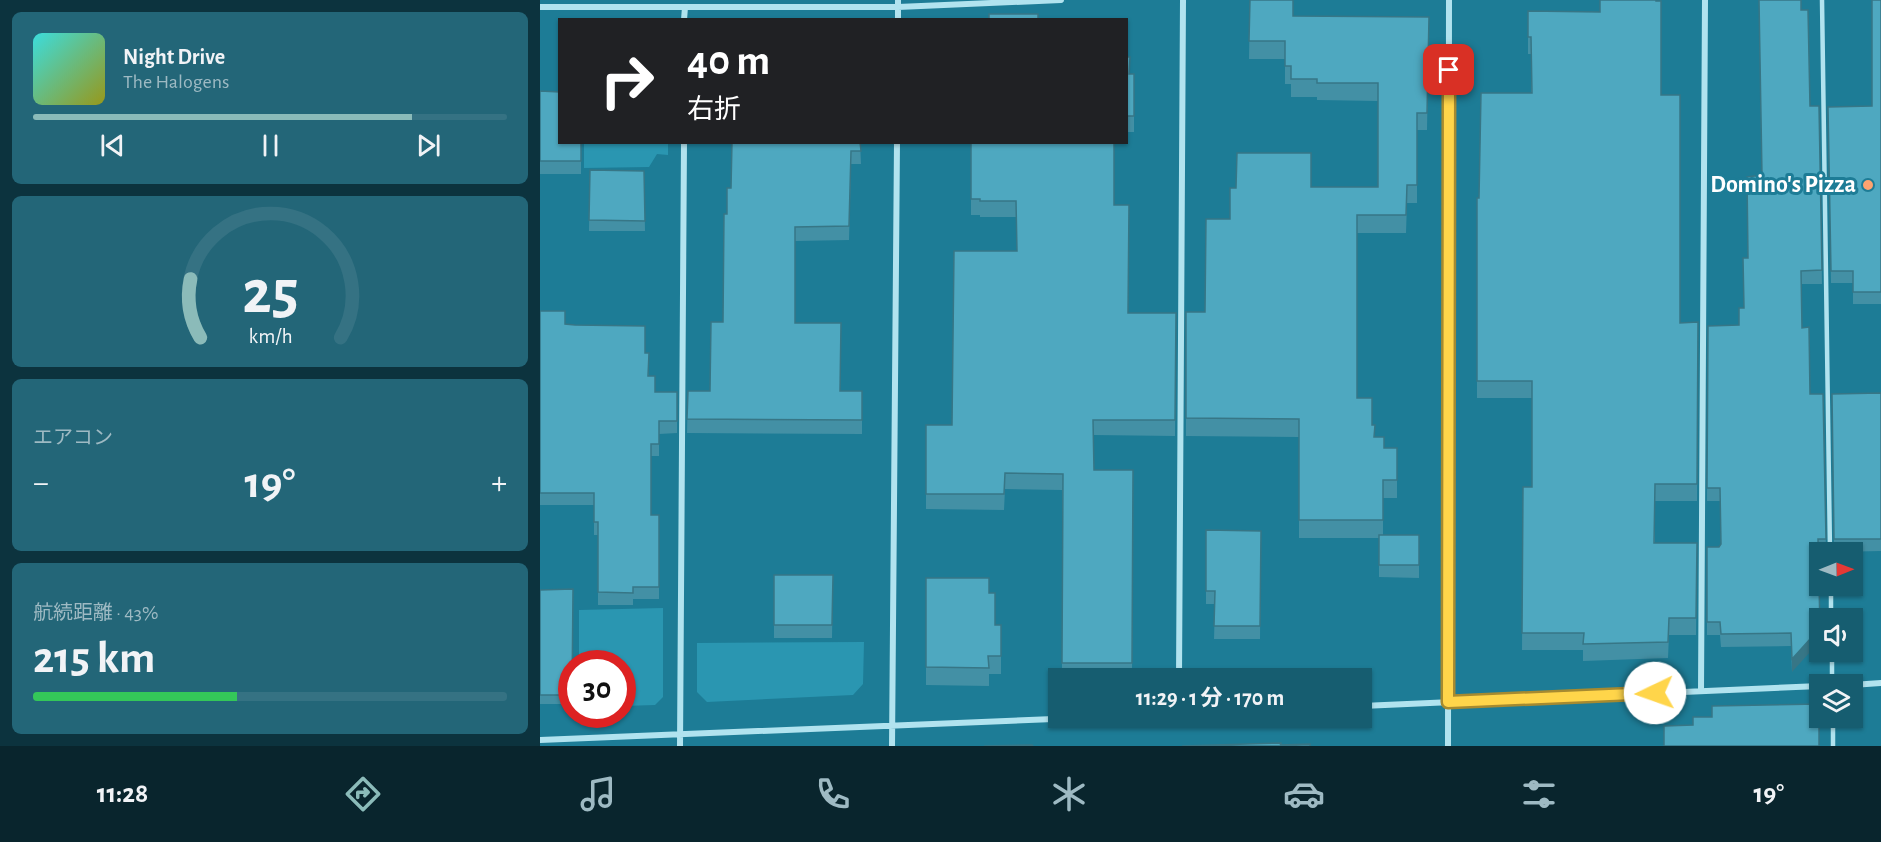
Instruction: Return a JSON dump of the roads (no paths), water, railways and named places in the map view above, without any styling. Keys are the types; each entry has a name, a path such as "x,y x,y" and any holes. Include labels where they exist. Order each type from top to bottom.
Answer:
{"street":[{"path":"540,7 684,7 1061,0"},
{"path":"1179,668 1183,0"},
{"path":"1448,746 1449,0"},
{"path":"1701,691 1705,0"},
{"path":"684,7 684,18"},
{"path":"680,746 684,144"},
{"path":"892,746 897,144"},
{"path":"1863,684 1881,683"},
{"path":"1372,706 1809,686"},
{"path":"540,741 1048,719"}],"lane":[{"path":"1822,0 1830,542"},
{"path":"1833,728 1833,746"}],"place":[{"name":"Domino's Pizza","path":"1868,185"}]}
